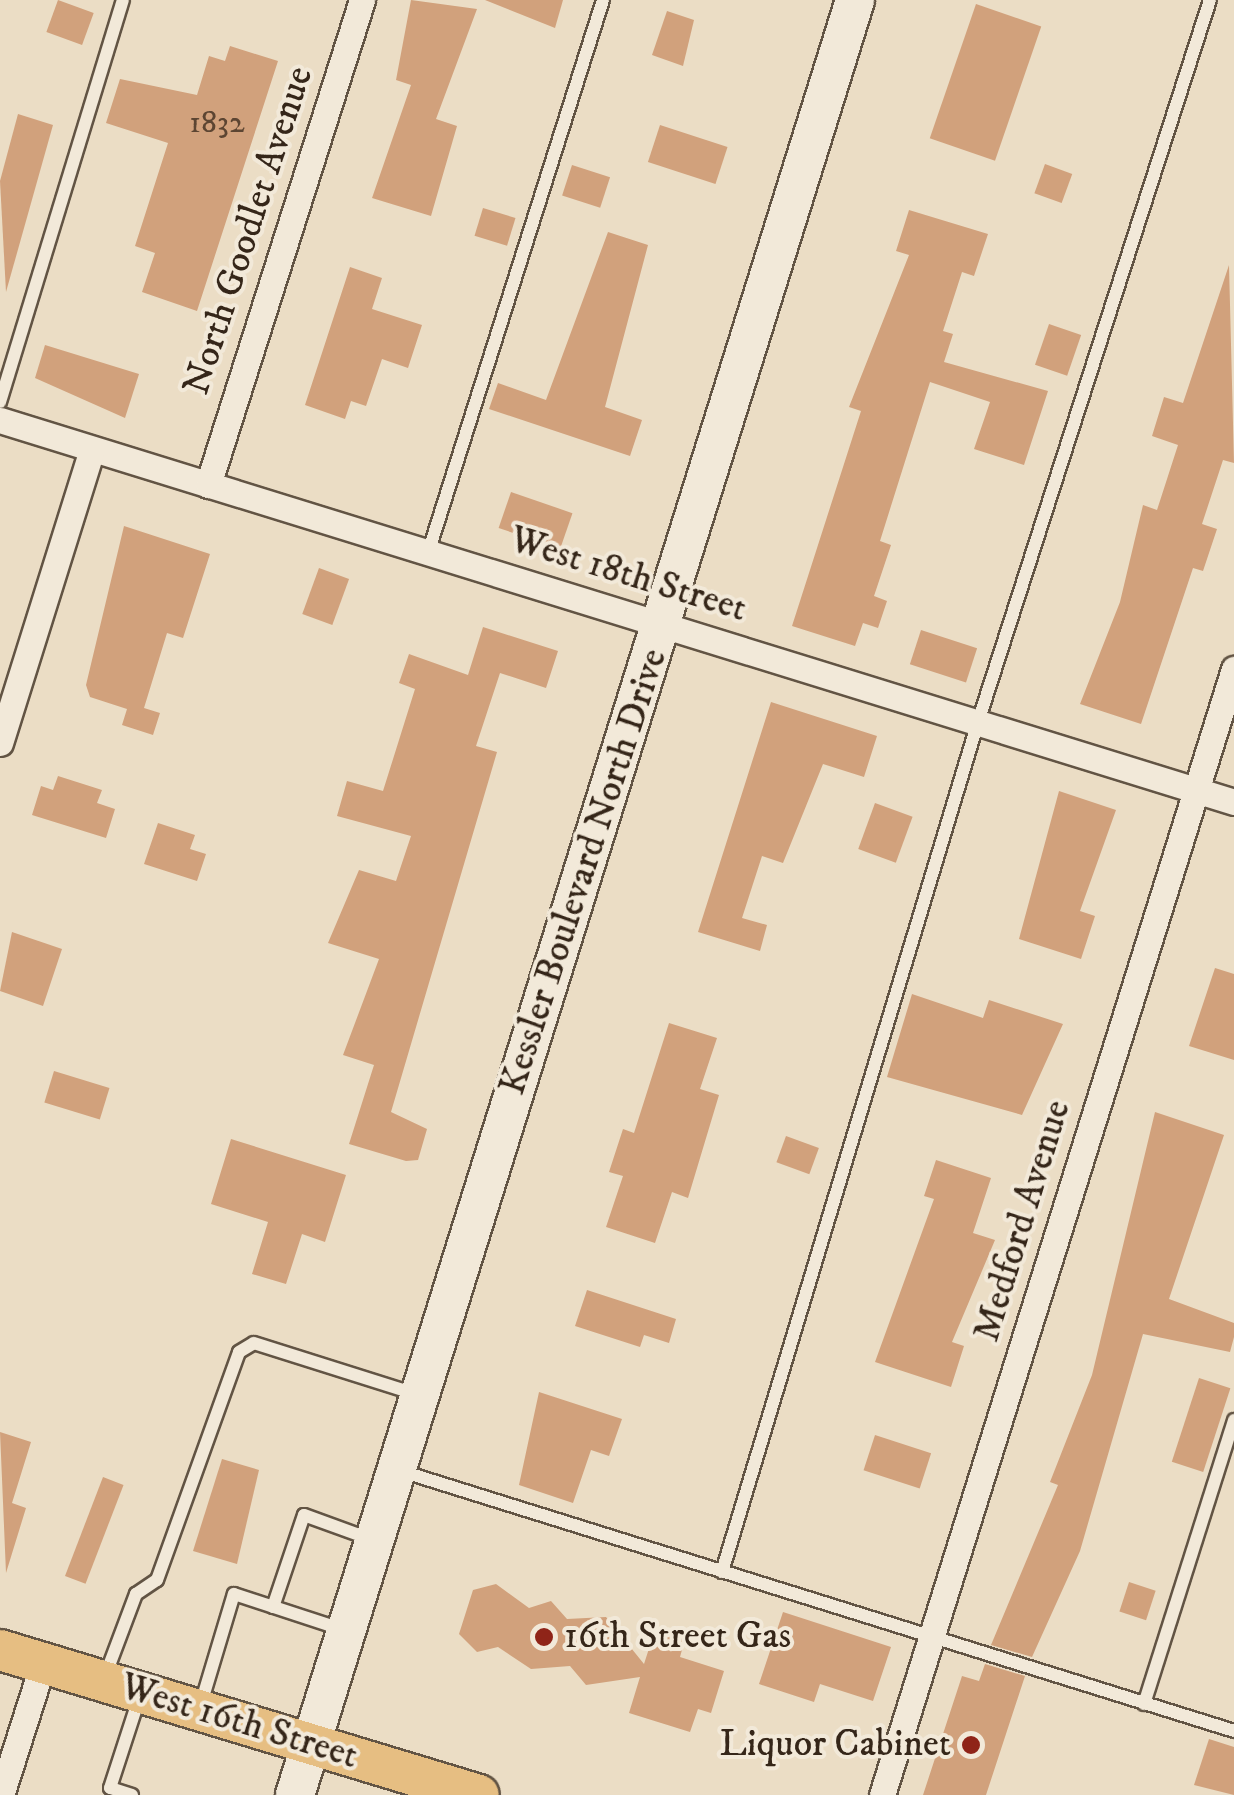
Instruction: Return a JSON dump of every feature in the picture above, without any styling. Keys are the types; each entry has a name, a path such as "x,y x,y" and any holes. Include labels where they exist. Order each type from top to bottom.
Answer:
{"main road":[{"name":"Kessler Boulevard North Drive","path":"295,1795 306,1742 341,1629 663,626 855,0"},
{"name":"West 16th Street","path":"0,1650 479,1795"}],"street":[{"name":"North Goodlet Avenue","path":"208,485 362,0"},
{"name":"West 18th Street","path":"0,420 1234,802"},
{"path":"0,743 92,449"},
{"name":"Medford Avenue","path":"882,1795 1234,669"},
{"path":"2,1795 43,1663"}],"lane":[{"path":"0,402 123,0"},
{"path":"428,553 604,0"},
{"path":"722,1572 978,722 1210,0"},
{"path":"103,1681 136,1594 157,1580 239,1352 254,1343 416,1395"},
{"path":"1144,1704 1234,1420"},
{"path":"393,1468 1234,1731"},
{"path":"273,1607 304,1515 370,1539"},
{"path":"199,1710 234,1594 341,1629"},
{"path":"132,1795 110,1788 142,1692"}],"building":[{"path":"58,0 94,13 82,45 46,32"},
{"path":"411,0 477,9 436,119 457,126 431,216 372,198 411,85 396,80"},
{"path":"485,0 563,0 555,28"},
{"path":"976,4 1041,26 995,161 930,138"},
{"path":"667,11 694,20 683,66 652,55"},
{"path":"230,46 278,61 197,311 142,292 155,253 135,246 168,143 106,123 120,79 197,95 209,56 225,61"},
{"path":"18,114 53,125 6,292 0,181"},
{"path":"660,125 728,147 715,184 648,162"},
{"path":"1045,164 1072,174 1062,203 1034,193"},
{"path":"572,165 610,177 600,208 562,195"},
{"path":"483,208 516,218 507,246 475,236"},
{"path":"909,210 988,234 974,276 962,272 943,331 953,334 944,362 1048,391 1024,465 974,449 990,402 930,382 880,541 891,545 874,596 887,601 878,628 863,623 855,646 792,626 861,411 849,407 909,255 896,251"},
{"path":"608,232 648,245 605,407 642,420 630,456 489,409 498,383 546,400"},
{"path":"1229,265 1234,463 1223,460 1202,524 1217,529 1203,571 1193,568 1141,724 1080,704 1120,602 1143,505 1157,510 1178,445 1152,436 1164,397 1183,403"},
{"path":"350,267 382,278 372,309 422,325 408,368 382,359 366,406 351,401 345,419 305,405"},
{"path":"1049,324 1081,335 1067,376 1035,365"},
{"path":"45,345 139,374 125,418 35,378"},
{"path":"511,492 572,513 560,549 499,528"},
{"path":"124,526 210,554 183,638 167,633 144,708 160,713 153,735 122,725 127,709 90,697 86,685"},
{"path":"319,568 349,579 332,625 302,614"},
{"path":"483,627 558,651 546,688 500,673 476,746 497,752 391,1112 427,1129 418,1160 406,1161 349,1144 374,1065 343,1055 379,959 328,943 359,870 396,881 411,836 337,816 347,781 383,791 415,689 399,683 409,654 468,675"},
{"path":"921,630 977,648 966,682 910,664"},
{"path":"771,702 877,736 864,777 823,764 783,863 762,856 742,918 767,925 760,951 698,932"},
{"path":"58,776 102,790 97,803 115,809 106,838 32,815 41,786 53,790"},
{"path":"1059,791 1116,810 1080,911 1095,916 1081,959 1019,939"},
{"path":"875,803 913,817 896,863 858,849"},
{"path":"158,823 195,835 190,849 206,854 197,881 144,864"},
{"path":"12,932 62,949 43,1006 0,991"},
{"path":"1215,968 1234,974 1234,1060 1189,1046"},
{"path":"912,994 983,1018 989,1000 1063,1024 1022,1115 887,1077"},
{"path":"669,1023 717,1038 700,1089 719,1095 688,1198 672,1192 655,1243 606,1227 623,1176 609,1172 623,1129 634,1133"},
{"path":"54,1071 109,1088 100,1120 44,1103"},
{"path":"1155,1112 1224,1135 1169,1299 1234,1323 1234,1337 1230,1352 1143,1334 1080,1551 1032,1657 991,1645 1058,1485 1050,1482 1092,1375"},
{"path":"786,1136 819,1148 809,1174 776,1162"},
{"path":"231,1139 346,1175 325,1242 302,1234 286,1284 252,1274 268,1222 211,1204"},
{"path":"936,1160 991,1178 973,1233 995,1240 952,1342 964,1346 951,1387 875,1362 934,1199 924,1196"},
{"path":"587,1290 676,1319 669,1343 644,1335 640,1347 575,1326"},
{"path":"1199,1378 1230,1388 1203,1472 1172,1462"},
{"path":"539,1392 622,1419 609,1456 591,1450 573,1503 519,1485"},
{"path":"0,1432 31,1442 12,1503 26,1508 6,1573"},
{"path":"875,1435 931,1453 920,1488 864,1470"},
{"path":"222,1459 259,1470 237,1564 193,1551"},
{"path":"103,1477 124,1485 86,1584 65,1576"},
{"path":"1129,1582 1156,1591 1146,1620 1119,1611"},
{"path":"496,1584 529,1608 551,1601 567,1619 606,1617 644,1664 655,1630 685,1639 680,1657 724,1671 711,1713 698,1709 690,1732 629,1713 640,1677 586,1685 570,1666 531,1669 498,1647 477,1652 459,1634 473,1590"},
{"path":"783,1612 891,1647 873,1701 820,1684 814,1702 759,1684"},
{"name":"Liquor Cabinet","path":"985,1664 1025,1676 986,1795 923,1795 962,1676 979,1681"},
{"path":"1209,1739 1234,1747 1234,1795 1194,1785"}],"place":[{"name":"16th Street Gas","path":"544,1637"},
{"name":"Liquor Cabinet","path":"971,1745"}]}
